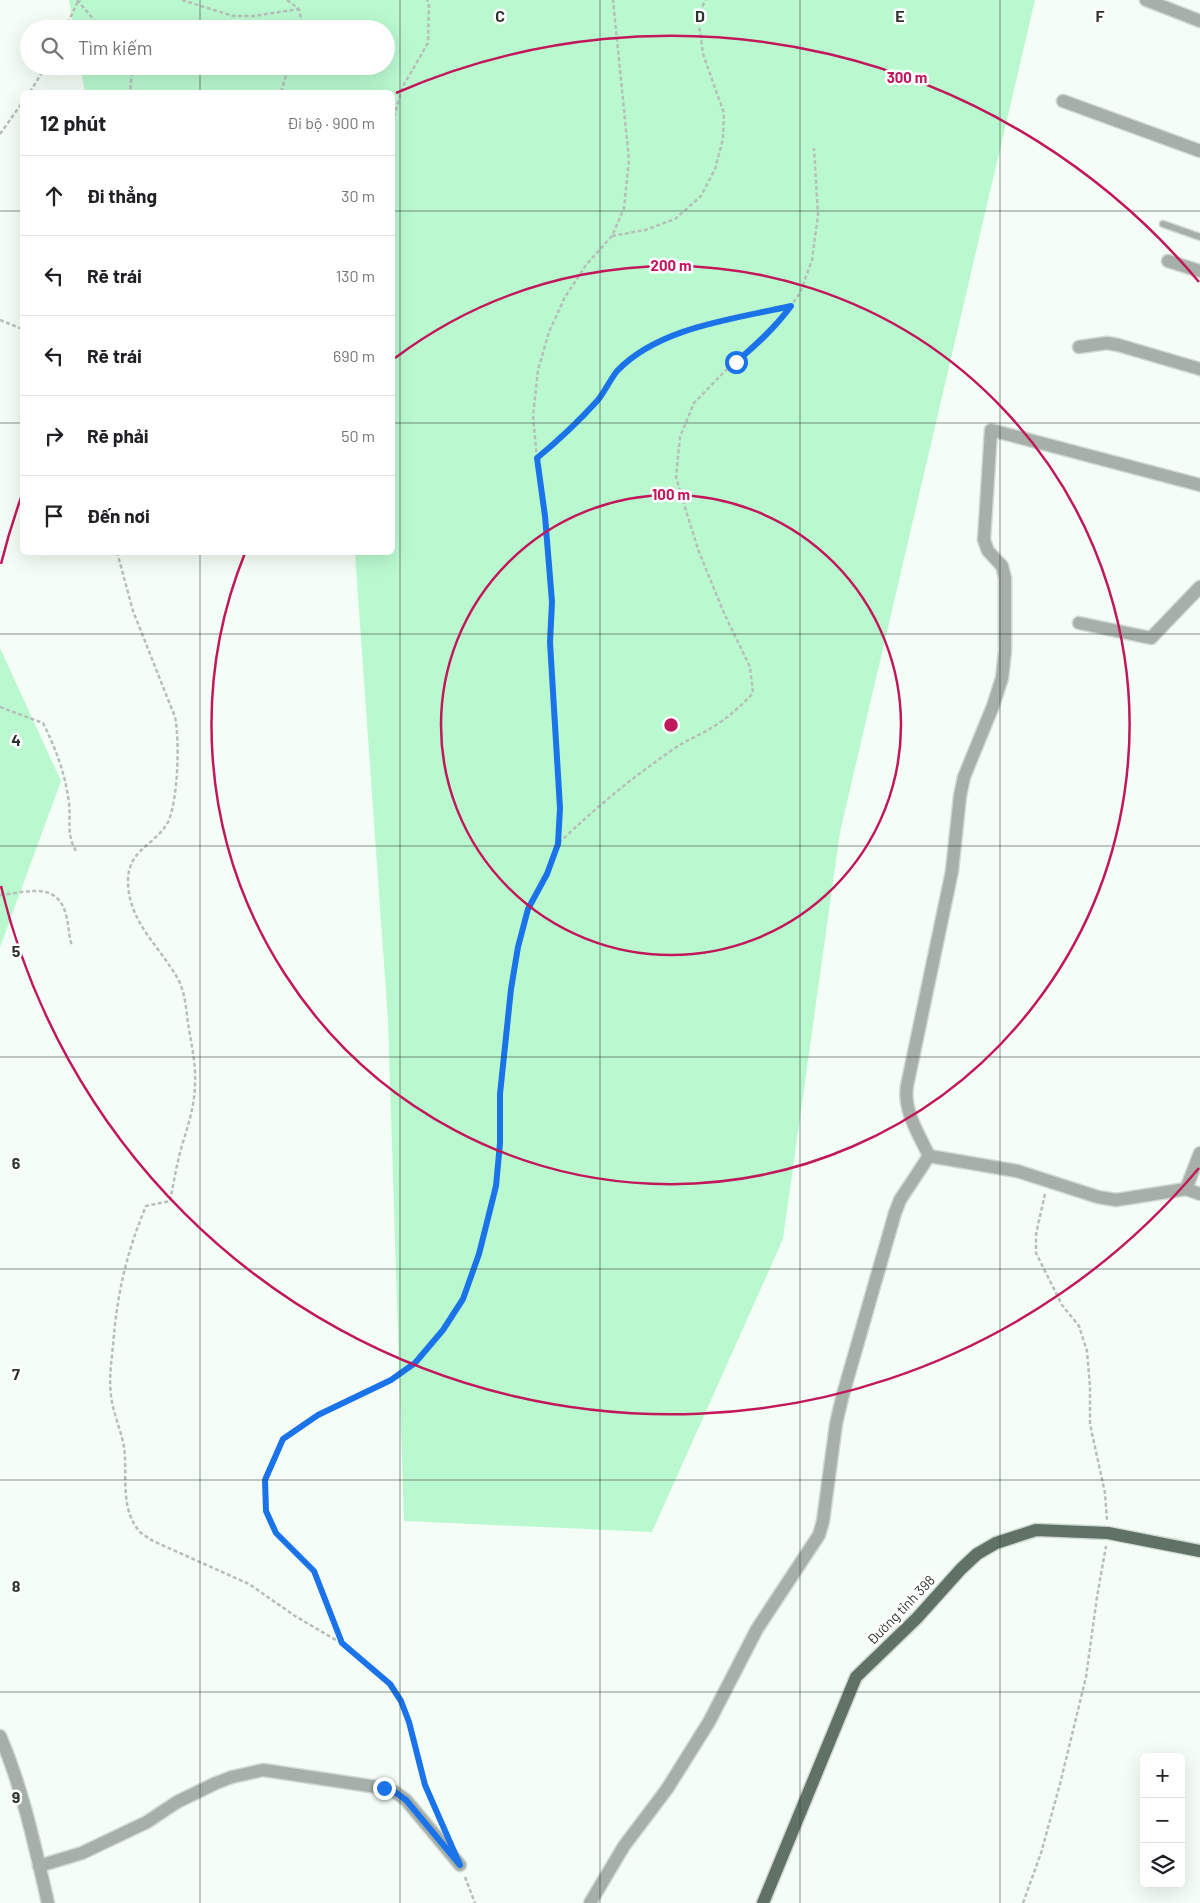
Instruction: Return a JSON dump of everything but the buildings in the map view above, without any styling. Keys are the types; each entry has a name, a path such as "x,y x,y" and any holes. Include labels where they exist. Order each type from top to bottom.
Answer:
{"main road":[{"name":"Đường tỉnh 398","path":"762,1903 856,1677 917,1618 960,1569 977,1554 996,1543 1036,1530 1108,1533 1200,1551"}],"street":[{"path":"1146,0 1200,21"},
{"path":"1063,101 1200,151"},
{"path":"1168,261 1200,270"},
{"path":"1079,348 1107,343 1200,369"},
{"path":"929,1156 905,1098 952,871 960,796 964,777 993,706 1002,678 1005,578 1002,566 988,551 984,540 991,430 1200,485"},
{"path":"1080,623 1151,638 1200,586"},
{"path":"1186,1189 1200,1153"},
{"path":"929,1156 1017,1171 1098,1197 1116,1200 1186,1189 1200,1194"},
{"path":"590,1903 624,1846 667,1789 709,1722 757,1630 819,1535 823,1521 836,1424 842,1398 892,1222 900,1200 929,1156"},
{"path":"0,1736 7,1752 48,1903"},
{"path":"39,1866 82,1853 147,1822 177,1802 216,1783 232,1777 269,1770 395,1792 406,1800 460,1865"}],"lane":[{"path":"1163,224 1200,237"}],"path":[{"path":"69,20 79,0 95,20"},
{"path":"182,0 233,16 254,16 299,9"},
{"path":"287,0 299,9 301,20"},
{"path":"395,113 403,86 428,43 427,0"},
{"path":"342,1643 314,1571 276,1533 266,1511 265,1480 283,1439 318,1415 391,1380 415,1363 443,1330 463,1299 479,1254 496,1186 500,1143 500,1094 511,989 518,947 528,909 547,874 558,844 560,808 550,642 552,602 545,516 533,416 538,370 549,332 565,297 586,265 612,236 624,208 629,160 613,0"},
{"path":"612,236 645,230 675,219 701,196 715,169 723,139 724,113 703,54 698,18 705,0"},
{"path":"31,90 40,75"},
{"path":"130,90 132,75"},
{"path":"282,90 286,75"},
{"path":"0,134 20,106"},
{"path":"558,844 618,789 678,746 715,726 739,709 753,693 750,667 724,613 699,552 676,476 680,437 694,403 724,372 781,320 800,293 812,260 818,216 814,148"},
{"path":"537,458 563,436 599,398 617,372 642,351 666,338 701,327 791,306"},
{"path":"0,320 20,328"},
{"path":"118,555 133,612 174,717 178,732 172,810 167,823 160,833 139,851 129,866 128,883 132,907 178,979 184,994 195,1067 195,1085 189,1126 183,1142 170,1201 146,1206 132,1239 122,1274 116,1314 110,1383 113,1405 124,1446 125,1492 132,1517 140,1532 153,1541 249,1584 295,1616 342,1643 390,1684 401,1701 409,1722 425,1785 440,1820"},
{"path":"0,707 43,723 56,748 63,771 69,804 70,841 76,852"},
{"path":"0,896 36,891 51,893 60,900 67,918 72,946"},
{"path":"460,1865 475,1903"}],"green space":[{"path":"69,0 1035,0 840,832 783,1239 652,1532 404,1521 388,1021 355,555 395,555 395,90 85,90 82,75 395,75 395,20 72,20"},
{"path":"0,648 61,781 0,947"}],"route":[{"path":"384,1788 395,1792 406,1800 460,1865 425,1785 418,1765 409,1722 401,1701 390,1684 342,1643 314,1571 276,1533 266,1511 265,1480 283,1439 318,1415 391,1380 415,1363 443,1330 463,1299 479,1254 496,1186 500,1143 500,1094 511,989 518,947 528,909 547,874 558,844 560,808 550,642 552,602 545,516 537,458 563,436 599,398 617,372 642,351 666,338 701,327 791,306 781,320 736,362"}]}
